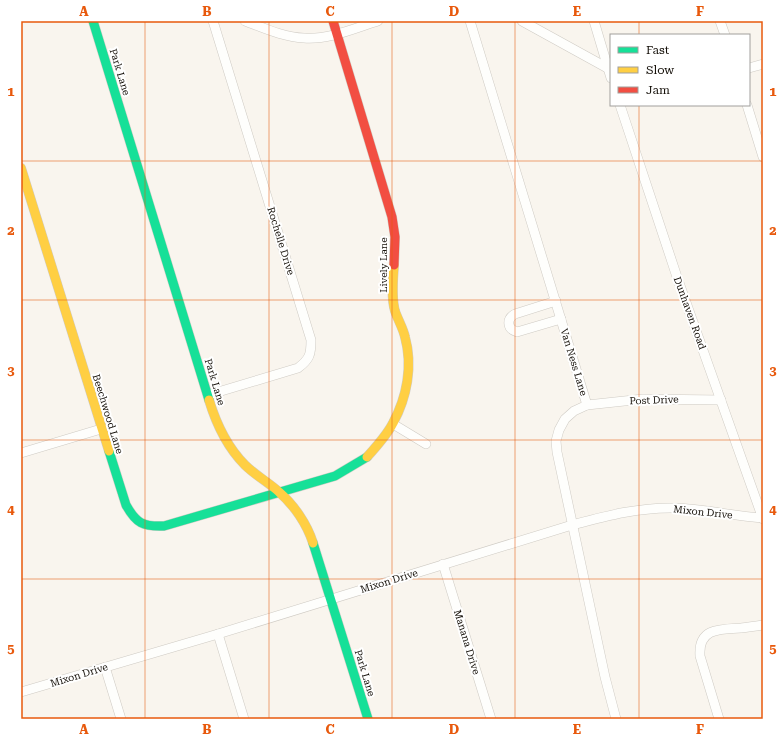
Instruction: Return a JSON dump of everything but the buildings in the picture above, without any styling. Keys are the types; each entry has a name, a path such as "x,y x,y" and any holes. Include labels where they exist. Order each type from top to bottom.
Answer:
{"street":[{"name":"Park Lane","path":"93,21 215,419 230,447 240,460 250,471 279,492 299,513 311,537 368,719"},
{"name":"Rochelle Drive","path":"208,395 298,368 307,361 311,351 311,340 213,21"},
{"path":"245,21 276,33 304,38 337,34 378,21"},
{"name":"Lively Lane","path":"279,492 335,476 367,457 393,424 402,402 407,384 409,363 405,337 395,310 393,291 395,237 392,217 333,21"},
{"name":"Van Ness Lane","path":"470,21 587,405 574,410 565,419 559,430 556,441 557,452 605,677 616,719"},
{"path":"522,21 610,73"},
{"path":"594,21 610,73"},
{"path":"720,21 724,34"},
{"path":"750,68 763,64"},
{"name":"Dunhaven Road","path":"620,106 659,225 763,518"},
{"path":"748,106 763,157"},
{"name":"Beechwood Lane","path":"21,168 101,429 126,505 137,522 146,525 164,526 279,492"},
{"path":"556,301 515,314 510,318 509,324 512,329 517,332 561,319"},
{"name":"Post Drive","path":"587,405 643,399 721,400"},
{"path":"393,424 426,444"},
{"path":"21,453 101,429"},
{"name":"Mixon Drive","path":"21,692 218,634 572,525 614,514 647,509 674,508 742,517 763,518"},
{"name":"Manana Drive","path":"443,564 491,719"},
{"path":"720,719 700,656 702,641 707,634 718,629 747,627 763,624"},
{"path":"218,634 244,719"},
{"path":"105,667 121,719"}],"traffic: fast":[{"path":"93,21 209,400"},
{"path":"109,451 126,505 137,520 145,525 151,526 164,526 335,476 367,457"},
{"path":"313,543 368,719"}],"traffic: slow":[{"path":"21,168 109,451"},
{"path":"367,457 391,427 402,403 407,381 407,348 393,300 394,265"},
{"path":"209,400 219,426 233,450 249,469 285,497 304,522 313,543"}],"traffic: jam":[{"path":"333,21 392,217 395,237 394,265"}]}
